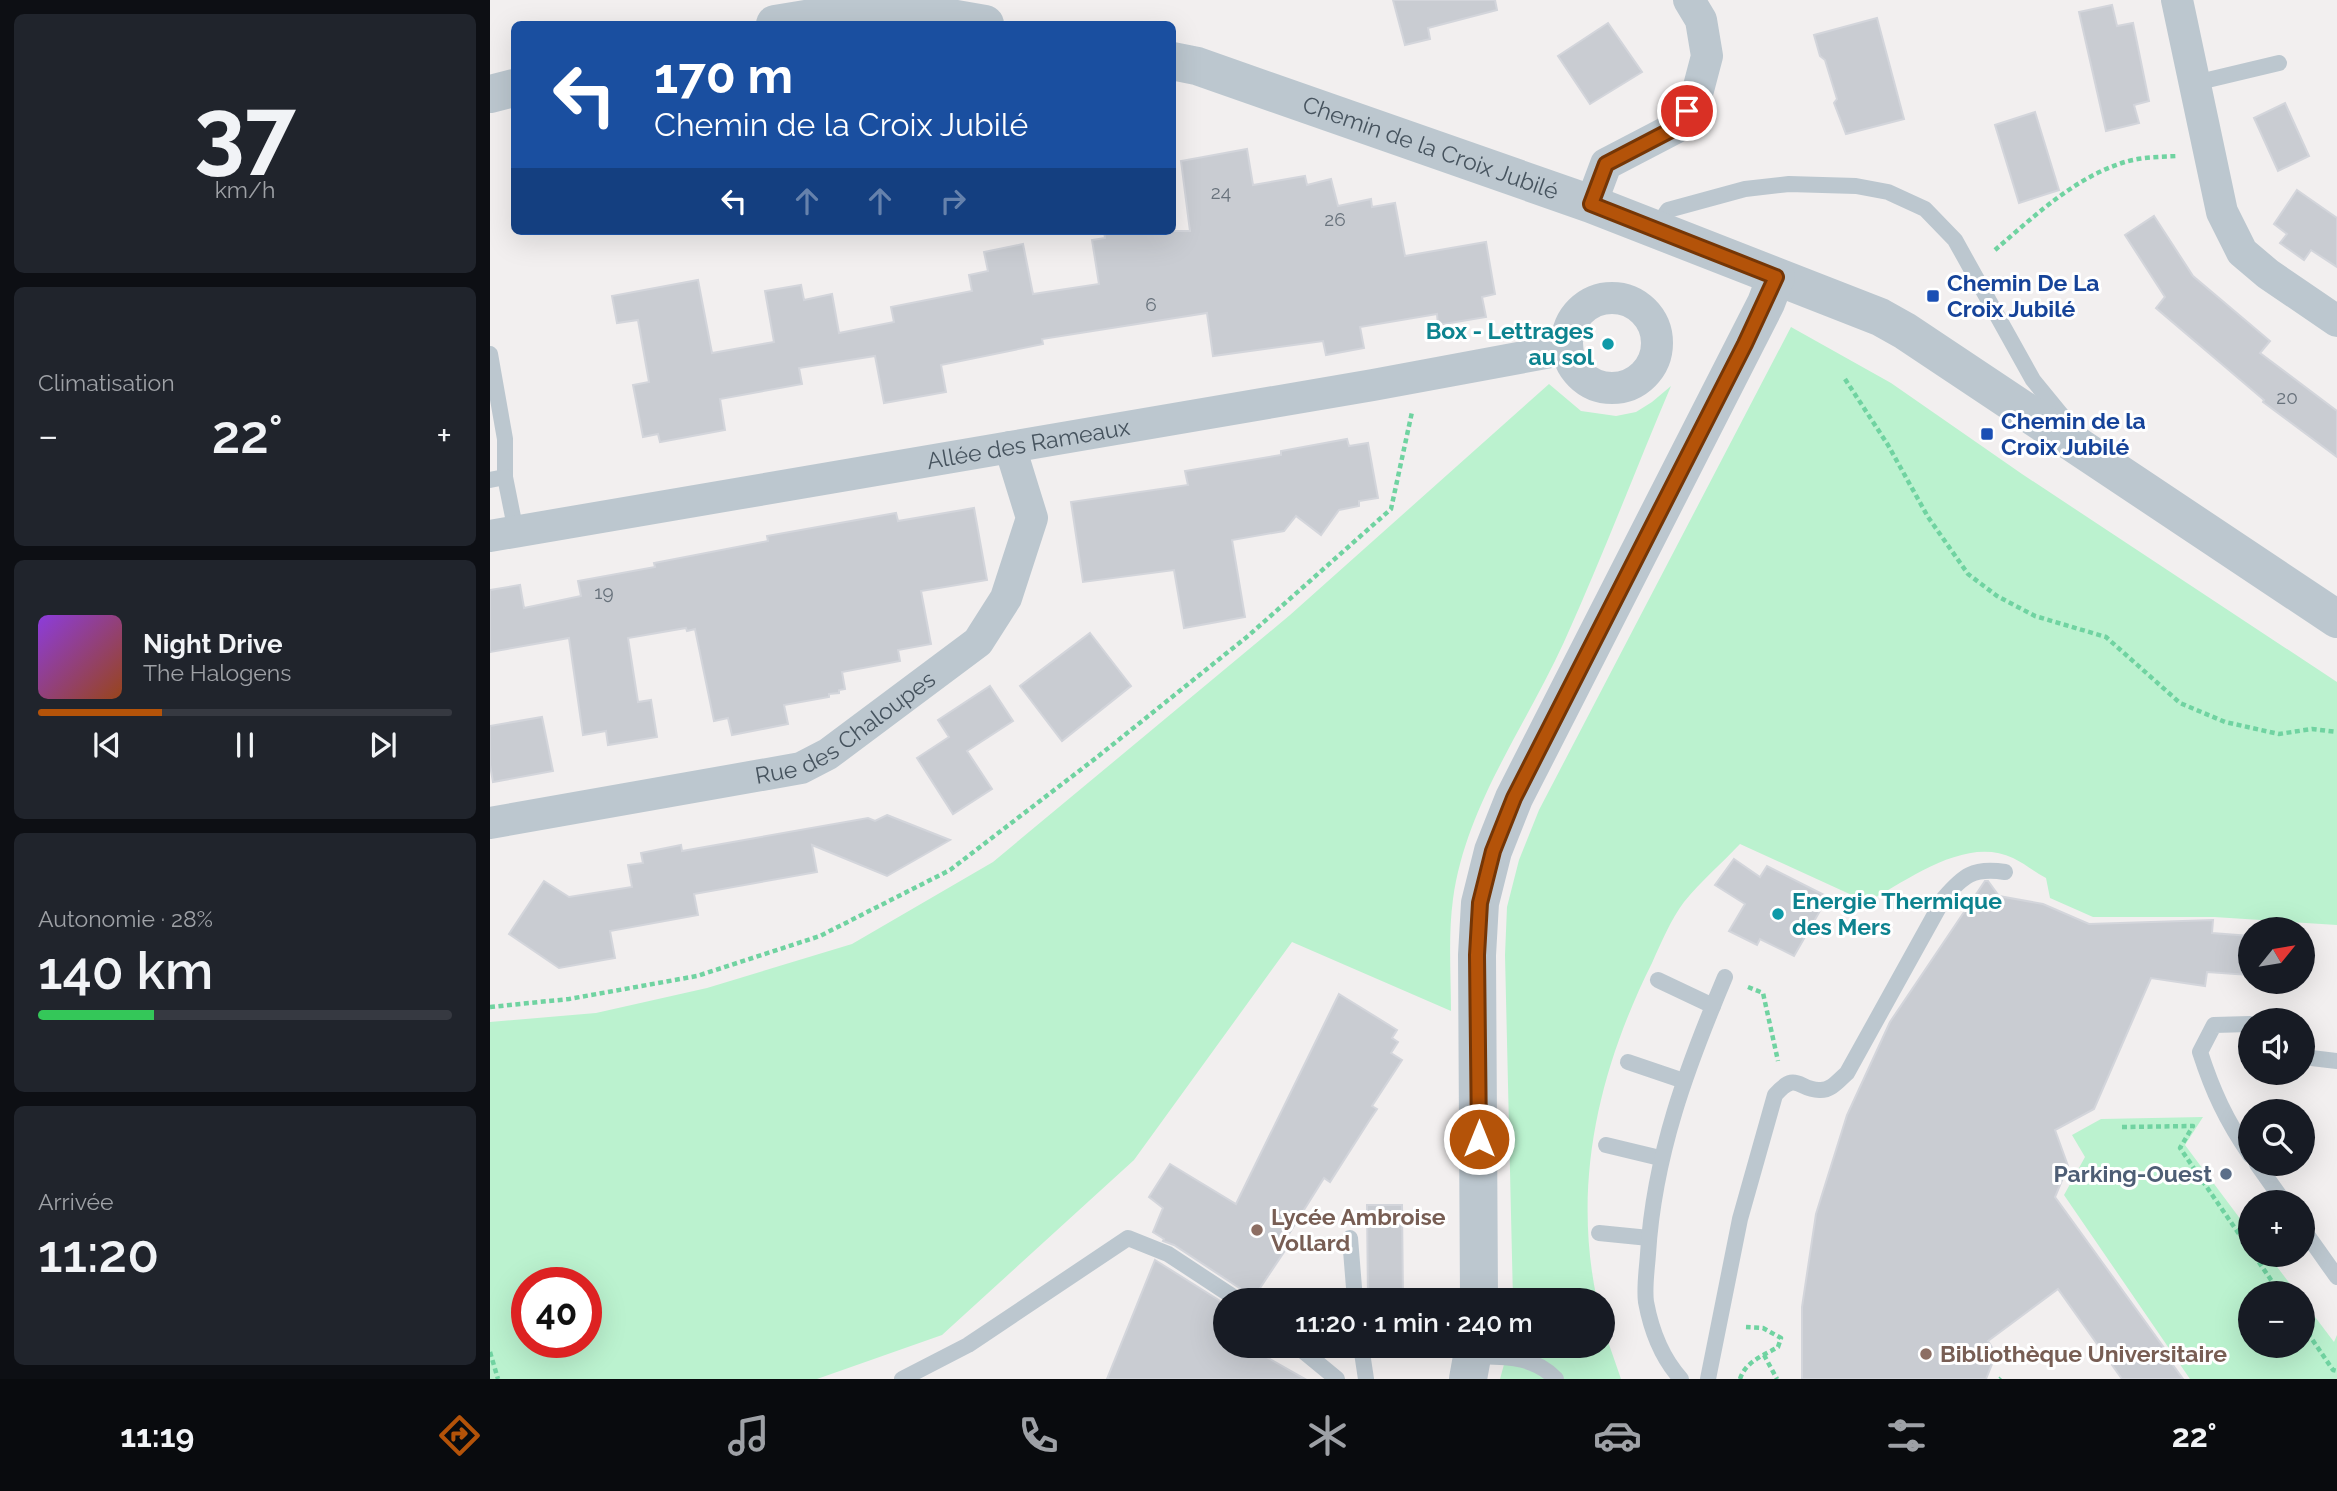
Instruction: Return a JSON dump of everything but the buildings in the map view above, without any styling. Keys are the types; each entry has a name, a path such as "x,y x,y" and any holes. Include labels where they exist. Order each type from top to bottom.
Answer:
{"street":[{"path":"1591,204 1606,164 1677,127 1697,94 1707,56 1701,20 1689,0"},
{"path":"2177,0 2222,212 2242,252 2268,274 2337,321"},
{"path":"793,21 830,15 922,13 968,21"},
{"name":"Chemin de la Croix Jubilé","path":"1176,62 1197,66 1591,204 1880,317 1905,331 2337,619"},
{"path":"490,94 511,89"},
{"path":"1479,1288 1477,955 1480,903 1493,851 1514,798 1742,350 1776,277"},
{"name":"Allée des Rameaux","path":"503,534 1567,349"},
{"name":"Rue des Chaloupes","path":"490,823 801,768 828,754 978,642 1006,598 1032,518 1010,446"}],"lane":[{"path":"2195,83 2279,63"},
{"path":"1655,229 1668,210 1745,189 1789,184 1856,186 1888,192 1925,209 1955,240 2033,380 2073,429 2126,480"},
{"path":"490,354 505,439 497,479 503,534"},
{"path":"1708,1379 1740,1219 1775,1095 1783,1086 1795,1082 1819,1091 1834,1086 1847,1073 1944,898 1960,880 1975,872 2005,872"},
{"path":"1681,1379 1659,1346 1646,1300 1649,1238 1660,1158 1684,1081 1725,977"},
{"path":"1658,979 1713,1006"},
{"path":"2238,1024 2214,1025 2200,1052 2212,1087 2229,1125 2238,1138"},
{"path":"2315,1058 2337,1061"},
{"path":"1628,1062 1684,1081"},
{"path":"1606,1145 1660,1158"},
{"path":"1599,1233 1649,1238"},
{"path":"902,1379 968,1345 1128,1238 1168,1254 1220,1288"},
{"path":"1350,1238 1354,1288"},
{"path":"2315,1246 2337,1277"},
{"path":"1312,1358 1337,1379"},
{"path":"1363,1358 1366,1379"},
{"path":"1472,1360 1521,1358 1536,1363 1556,1379"}],"path":[{"path":"1995,250 2060,197 2096,174 2119,164 2142,159 2210,155"},
{"path":"490,1007 569,999 697,975 821,936 950,870 1248,636 1391,509 1422,376"},
{"path":"1844,379 1888,444 1928,517 1968,574 1997,596 2035,616 2106,637 2179,704 2225,722 2279,733 2312,729 2337,732"},
{"path":"1763,993 1783,1086"},
{"path":"2122,1127 2193,1126 2180,1148 2238,1233"},
{"path":"1717,1330 1735,1326 1763,1328 1780,1338 1778,1347 1751,1361 1740,1379"},
{"path":"2315,1344 2333,1370 2337,1371"},
{"path":"490,1352 498,1379"},
{"path":"1765,1355 1777,1379"}],"green space":[{"path":"1791,327 1891,383 2022,474 2337,682 2337,925 2315,924 2315,917 2093,917 2050,898 2046,878 2013,858 1995,852 1976,852 1938,863 1867,902 1740,844 1691,894 1675,916 1633,1003 1618,1044 1595,1127 1589,1170 1590,1256 1595,1288 1513,1288 1505,955 1507,907 1519,860 1539,810"},
{"path":"1549,384 1581,411 1616,416 1636,412 1671,386 1564,642 1499,767 1470,831 1460,864 1451,913 1451,1011 1292,942 1134,1160 942,1335 817,1379 490,1379 490,1022 596,1013 707,988 852,944 993,862 1290,615"},
{"path":"2203,1117 2185,1145 2238,1216 2238,1267 2277,1267 2288,1281 2238,1281 2238,1358 2315,1358 2315,1317 2334,1342 2337,1335 2337,1379 2190,1379 2064,1195 2085,1157 2072,1135 2101,1119"},
{"path":"1506,1358 1614,1358 1621,1379 1500,1379"}],"place":[{"name":"Chemin De La Croix Jubilé","path":"1933,296"},
{"name":"Box - Lettrages au sol","path":"1608,344"},
{"name":"Chemin de la Croix Jubilé","path":"1987,434"},
{"name":"Energie Thermique des Mers","path":"1778,914"},
{"name":"Parking-Ouest","path":"2226,1174"},
{"name":"Lycée Ambroise Vollard","path":"1257,1230"},
{"name":"Bibliothèque Universitaire","path":"1926,1354"}],"route":[{"path":"1479,1139 1477,955 1480,903 1493,851 1514,798 1766,303 1776,277 1591,204 1606,164 1677,127 1687,111"}]}
